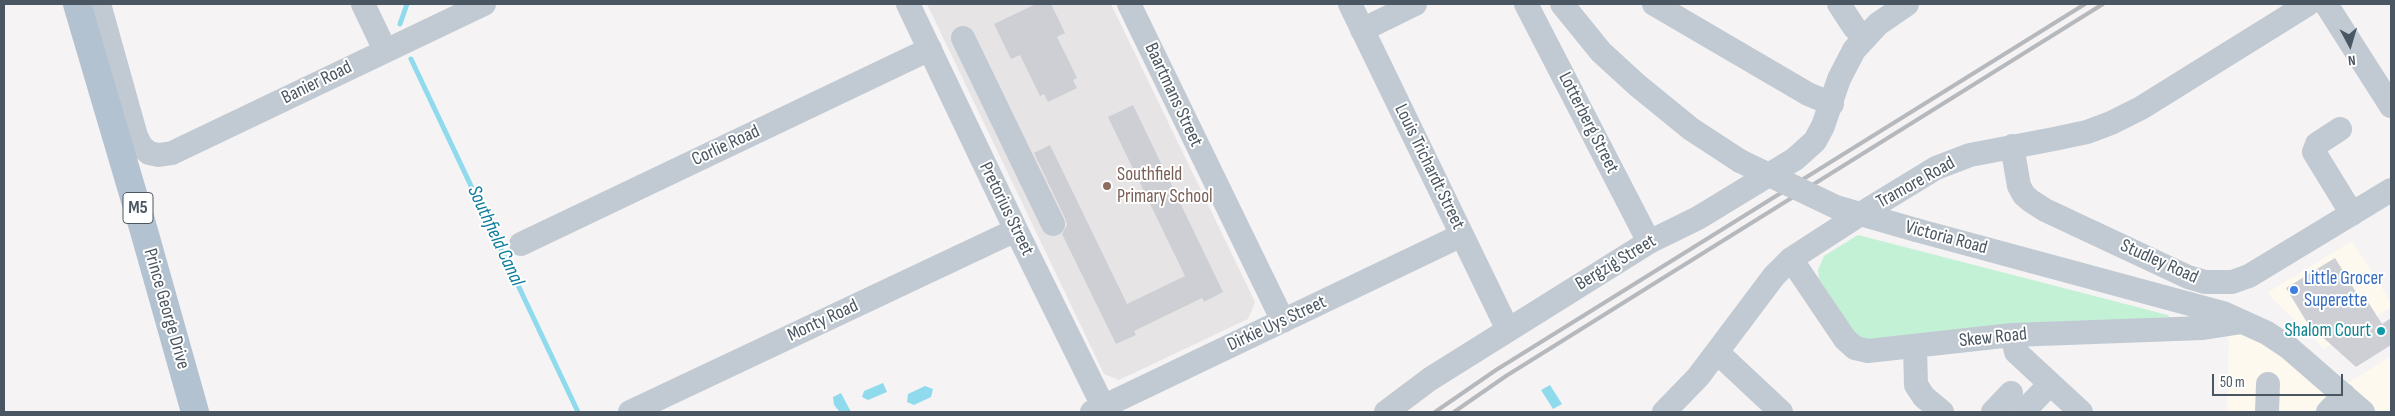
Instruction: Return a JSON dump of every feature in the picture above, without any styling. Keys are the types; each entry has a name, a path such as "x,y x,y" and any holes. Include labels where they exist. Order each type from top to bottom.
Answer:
{"main road":[{"name":"Prince George Drive","path":"77,4 142,221 195,412"}],"street":[{"name":"Banier Road","path":"99,4 136,136 141,146 149,153 160,155 172,153 484,4"},
{"path":"364,4 398,44"},
{"name":"Pretorius Street","path":"908,4 1101,411"},
{"name":"Baartmans Street","path":"1130,4 1283,321"},
{"name":"Louis Trichardt Street","path":"1350,4 1508,330"},
{"path":"1362,30 1415,4"},
{"name":"Lotterberg Street","path":"1526,4 1649,242"},
{"name":"Victoria Road","path":"1562,4 1602,52 1637,85 1691,129 1740,161 1836,207 2201,306 2242,322 2267,333 2288,347 2363,412"},
{"path":"1654,4 1808,94 1832,104"},
{"path":"1839,4 1863,38"},
{"name":"Bergzig Street","path":"1386,412 1430,379 1649,242 1698,218 1795,159 1814,140 1824,126 1845,65 1863,38 1878,24 1907,4"},
{"name":"Tramore Road","path":"1664,412 1698,378 1759,294 1791,259 1936,168 1970,154 2087,132 2142,108 2308,4"},
{"path":"2326,4 2391,106"},
{"path":"963,38 1053,224"},
{"name":"Corlie Road","path":"521,244 930,49"},
{"path":"944,78 975,63"},
{"path":"2340,129 2317,144 2314,152 2352,214"},
{"name":"Studley Road","path":"2012,146 2019,186 2024,195 2031,201 2045,210 2179,273 2205,282 2232,282 2249,276 2391,190"},
{"name":"Monty Road","path":"630,412 660,406 1016,230"},
{"name":"Dirkie Uys Street","path":"1101,411 1462,235"},
{"name":"Skew Road","path":"1791,259 1845,339 1855,348 1874,352 2012,335 2203,328 2242,322"},
{"path":"2012,335 2016,352 2081,412"},
{"path":"1915,347 1916,385 1924,397 1942,412"},
{"path":"1718,353 1782,412"},
{"path":"1993,412 2017,403 2050,384"},
{"path":"2267,412 2268,384"},
{"path":"2328,412 2344,395"}],"shaded area":[{"name":"Southfield Primary School","path":"927,4 1111,4 1255,302 1248,319 1119,380 1104,374"},
{"path":"2352,241 2391,302 2391,307 2324,349 2267,293"},
{"path":"2229,325 2339,389 2391,356 2391,412 2227,412"}],"green space":[{"path":"1858,235 2168,315 2169,317 1861,342 1819,279 1818,270 1824,256"}],"water":[{"path":"883,383 887,392 868,400 862,397 864,391"},
{"path":"1550,385 1562,404 1553,409 1541,390"},
{"path":"925,386 933,389 931,397 914,405 907,402 908,394"},
{"path":"841,393 851,412 840,412 834,405 833,397"}],"building":[{"path":"1036,4 1051,4 1065,33 1057,37 1077,78 1073,80 1077,88 1048,102 1044,94 1040,96 1020,55 1011,59 994,24"},
{"path":"1133,105 1223,292 1204,302 1202,298 1134,331 1136,335 1116,344 1062,234 1067,225 1065,218 1034,153 1050,145 1127,304 1185,276 1108,117"},
{"path":"2335,258 2359,297 2363,294 2382,324 2391,318 2391,345 2356,367 2308,324 2286,288"}],"waterway":[{"name":"Southfield Canal","path":"400,24 407,4"},
{"name":"Southfield Canal","path":"411,59 578,412"}],"railway":[{"path":"1435,412 1496,370 2085,4"},
{"path":"1454,412 1506,376 2103,4"}],"place":[{"name":"Southfield Primary School","path":"1107,186"},
{"name":"Little Grocer Superette","path":"2294,290"},
{"name":"Shalom Court","path":"2381,331"}]}
